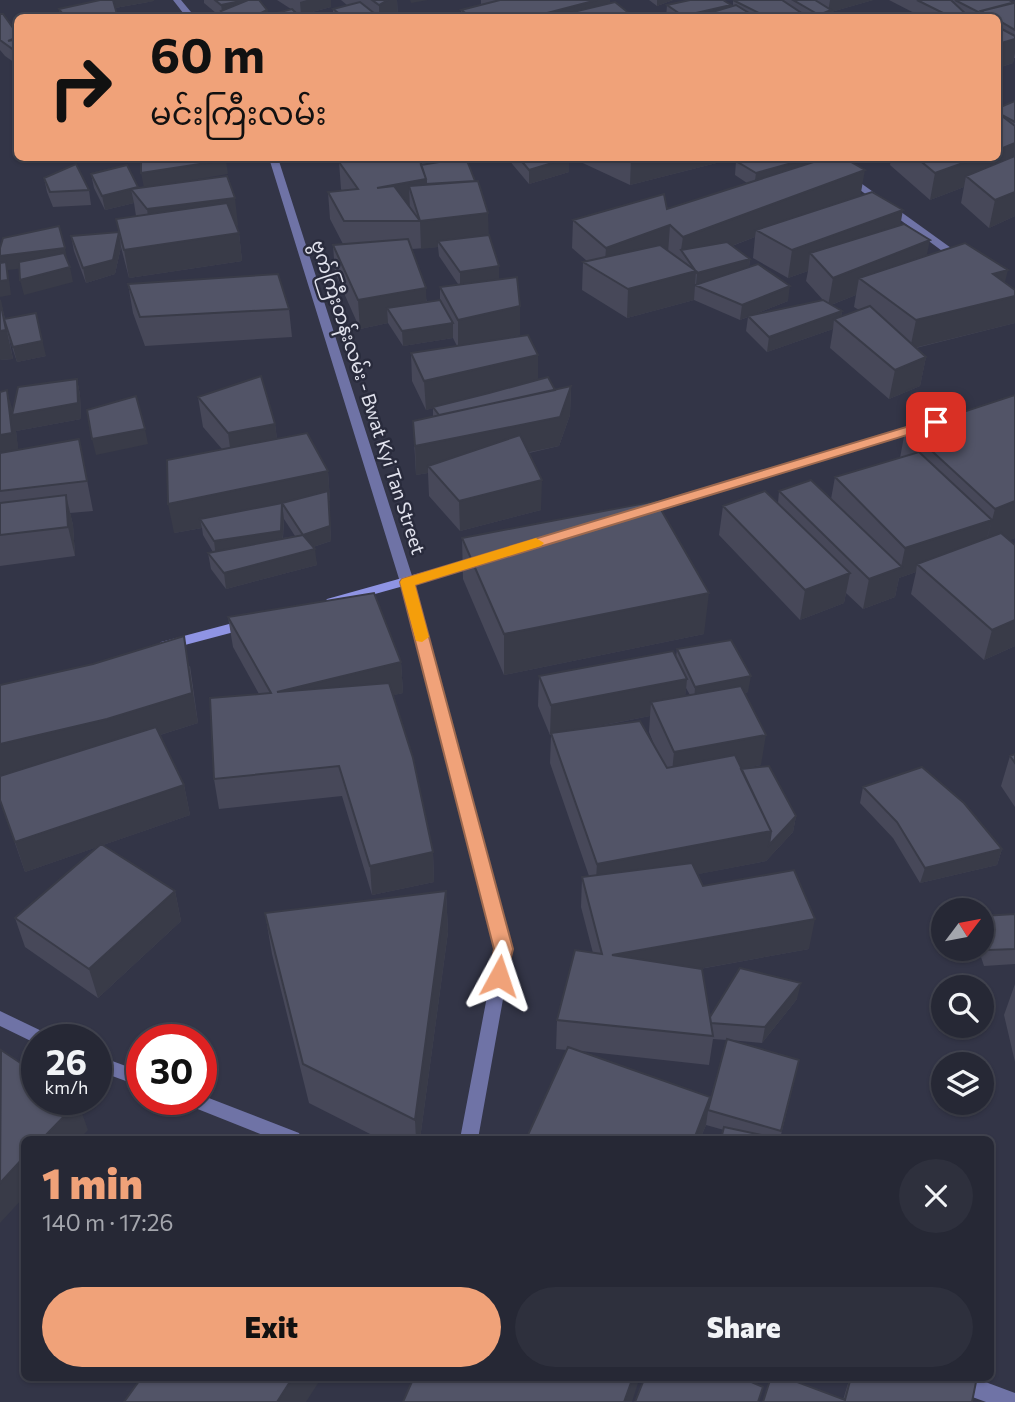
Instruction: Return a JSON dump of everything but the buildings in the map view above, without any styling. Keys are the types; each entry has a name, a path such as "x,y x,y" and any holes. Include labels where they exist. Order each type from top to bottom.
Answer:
{"main road":[{"path":"632,514 936,422"},
{"path":"315,606 500,554"},
{"path":"158,648 263,620"}],"street":[{"path":"177,0 189,14"},
{"name":"ဗွက်ကြီးတန်းလမ်း - Bwat Kyi Tan Street","path":"274,161 407,582 503,949 470,1136"},
{"path":"825,161 972,268"},
{"path":"0,1018 21,1028"},
{"path":"217,1109 285,1136"},
{"path":"955,1381 1013,1402"}],"slow traffic":[{"path":"422,637 407,582 536,543"}],"route":[{"path":"499,976 503,949 407,582 936,422"}]}
